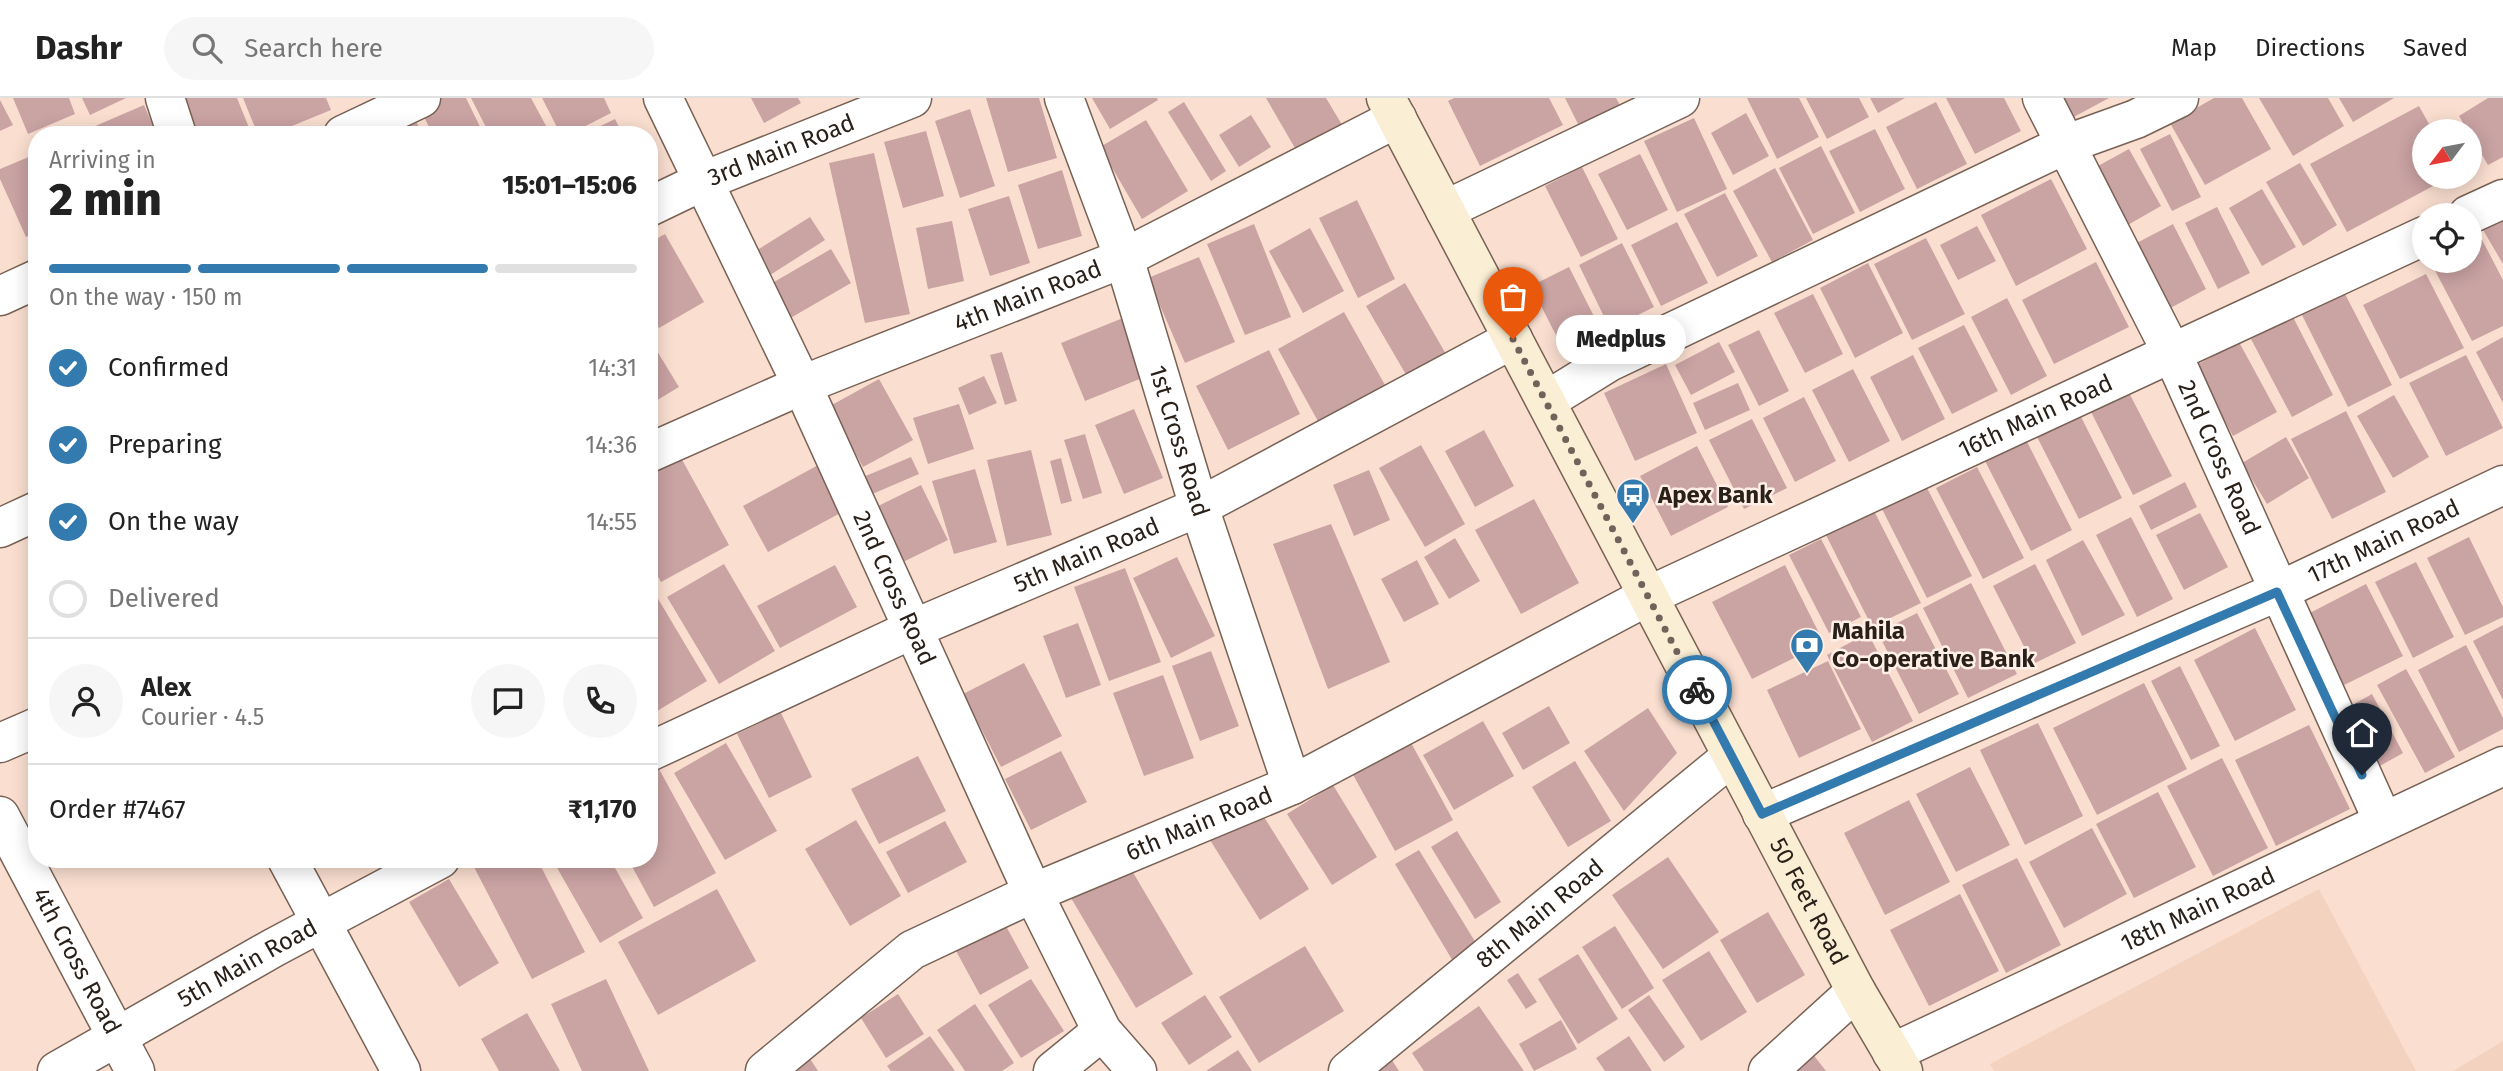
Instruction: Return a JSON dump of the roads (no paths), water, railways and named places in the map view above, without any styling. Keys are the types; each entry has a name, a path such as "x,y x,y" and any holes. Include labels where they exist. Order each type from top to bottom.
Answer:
{"main road":[{"name":"50 Feet Road","path":"1392,108 1762,814 1856,991 1898,1062"}],"street":[{"path":"165,98 174,126"},
{"path":"362,126 421,98"},
{"name":"2nd Cross Road","path":"663,98 701,182 802,385 1033,893 1102,1031 1137,1071"},
{"name":"3rd Main Road","path":"658,202 912,98"},
{"name":"1st Cross Road","path":"1064,98 1124,258 1199,507 1292,785"},
{"path":"1445,210 1680,98"},
{"name":"2nd Cross Road","path":"2042,98 2172,353 2277,592 2383,821"},
{"path":"1546,401 1609,362 2064,145 2136,119 2179,98"},
{"name":"4th Main Road","path":"658,449 802,385 1124,258 1392,108"},
{"path":"2482,209 2503,199"},
{"name":"16th Main Road","path":"1648,596 2412,242"},
{"path":"0,296 28,283"},
{"name":"5th Main Road","path":"658,748 914,629 1199,507 1513,339"},
{"name":"17th Main Road","path":"1762,814 2277,592 2503,485"},
{"path":"0,528 28,516"},
{"name":"6th Main Road","path":"765,1071 912,950 1033,893 1292,785 1648,596"},
{"path":"0,743 28,731"},
{"name":"8th Main Road","path":"1348,1071 1732,757"},
{"name":"18th Main Road","path":"1898,1062 2383,821 2503,766"},
{"name":"4th Cross Road","path":"0,816 126,1055"},
{"path":"292,868 401,1071"},
{"name":"5th Main Road","path":"57,1071 126,1055 322,923 423,868"},
{"path":"1768,1071 1856,991"},
{"path":"1053,1071 1102,1031"}],"place":[{"name":"Medplus","path":"1513,339"},
{"name":"Apex Bank","path":"1633,525"},
{"name":"Mahila Co-operative Bank","path":"1807,675"}]}
